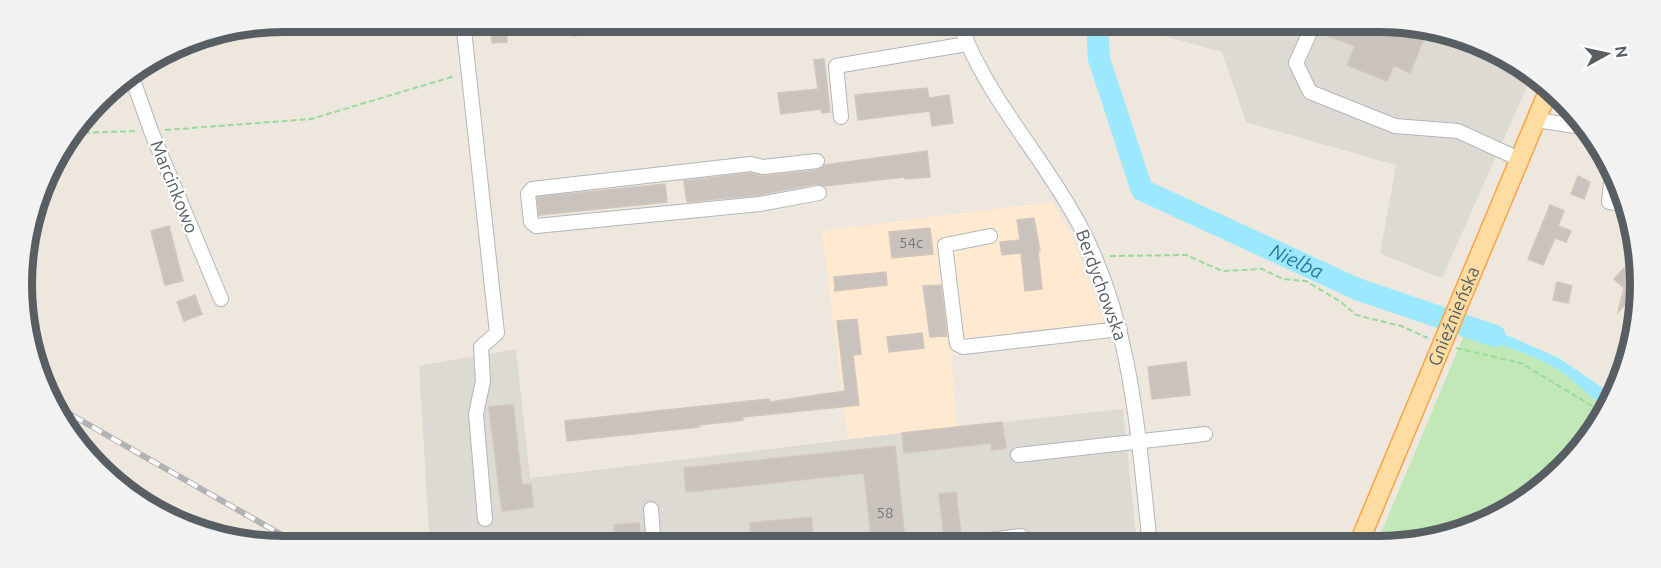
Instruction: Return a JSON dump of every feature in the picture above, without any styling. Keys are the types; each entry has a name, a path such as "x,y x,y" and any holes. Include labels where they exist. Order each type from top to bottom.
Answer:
{"main road":[{"name":"Gnieźnieńska","path":"1362,536 1447,343 1457,309 1546,96"}],"street":[{"path":"464,32 497,333 481,347 483,381 476,414 484,519"},
{"name":"Berdychowska","path":"963,32 995,97 1067,202 1094,256 1120,329 1134,398 1149,536"},
{"path":"1310,32 1296,63 1310,92 1395,126 1458,131 1519,159"},
{"path":"841,117 836,66 967,44"},
{"name":"Marcinkowo","path":"134,81 151,131 221,299"},
{"path":"1536,120 1573,126"},
{"path":"817,161 763,167 751,164 531,189 528,194 531,222 536,226 760,204 819,193"},
{"path":"1611,188 1609,202 1616,203"},
{"path":"990,236 945,245 957,344 963,347 1120,329"},
{"path":"1018,455 1205,434"},
{"path":"651,509 653,536"}],"path":[{"path":"82,133 151,131 311,119 469,72"},
{"path":"1094,256 1186,255 1222,271 1262,269 1282,279 1306,281 1341,302 1356,315 1401,326 1447,343 1528,366 1597,409"}],"shaded area":[{"path":"1150,32 1394,32 1426,36 1474,51 1503,65 1529,82 1442,278 1380,254 1396,165 1246,122 1222,52"},
{"path":"1052,202 1072,237 1111,339 951,355 957,427 848,439 822,231"},
{"path":"516,349 530,478 1123,409 1136,536 429,536 419,366"}],"green space":[{"path":"1465,333 1526,354 1549,365 1600,403 1577,438 1556,463 1503,503 1474,517 1442,528 1426,532 1380,536"}],"water":[{"path":"1470,319 1559,358 1606,390 1600,403 1566,375 1549,365 1514,349 1465,333"}],"building":[{"path":"491,32 506,32 507,42 492,43"},
{"path":"574,32 585,32 585,34 574,36"},
{"path":"1330,32 1394,32 1425,36 1410,73 1394,65 1387,81 1347,65 1355,46 1328,36"},
{"path":"824,59 830,112 822,113 821,109 781,114 778,93 818,89 814,60"},
{"path":"927,88 929,98 949,95 953,123 932,126 930,111 858,120 855,95"},
{"path":"927,151 930,177 905,179 905,177 824,186 817,184 759,195 687,202 684,181 750,173 764,176 818,170 825,165"},
{"path":"1578,176 1590,182 1584,199 1571,194"},
{"path":"665,184 667,202 539,215 537,197"},
{"path":"1550,205 1564,211 1558,226 1571,231 1566,242 1555,238 1543,265 1528,259"},
{"path":"1034,218 1040,251 1038,251 1042,289 1025,291 1021,253 1002,255 1000,242 1020,240 1017,220"},
{"path":"169,226 183,281 165,285 151,231"},
{"path":"930,228 933,254 892,258 889,232"},
{"path":"1626,266 1629,269 1629,300 1618,312 1624,288 1614,279"},
{"path":"886,272 887,285 835,291 834,277"},
{"path":"1557,282 1572,286 1568,303 1553,300"},
{"path":"941,285 947,336 930,337 923,286"},
{"path":"195,295 202,314 184,321 177,302"},
{"path":"857,319 861,354 853,355 859,405 742,417 743,420 699,425 699,427 567,441 565,421 769,399 770,402 845,391 837,321"},
{"path":"922,333 924,348 889,352 887,337"},
{"path":"1186,362 1190,395 1152,399 1148,367"},
{"path":"513,405 522,485 531,484 533,507 502,511 489,407"},
{"path":"1002,422 1006,448 992,450 991,443 904,453 902,433"},
{"path":"895,446 904,536 871,536 864,473 686,492 684,468"},
{"path":"956,492 961,535 944,536 939,494"},
{"path":"811,517 813,536 751,536 750,523"},
{"path":"639,523 640,536 616,536 614,525"}],"waterway":[{"name":"Nielba","path":"1098,32 1099,59 1142,190 1357,289 1495,336"}],"railway":[{"path":"66,412 284,536"}]}
